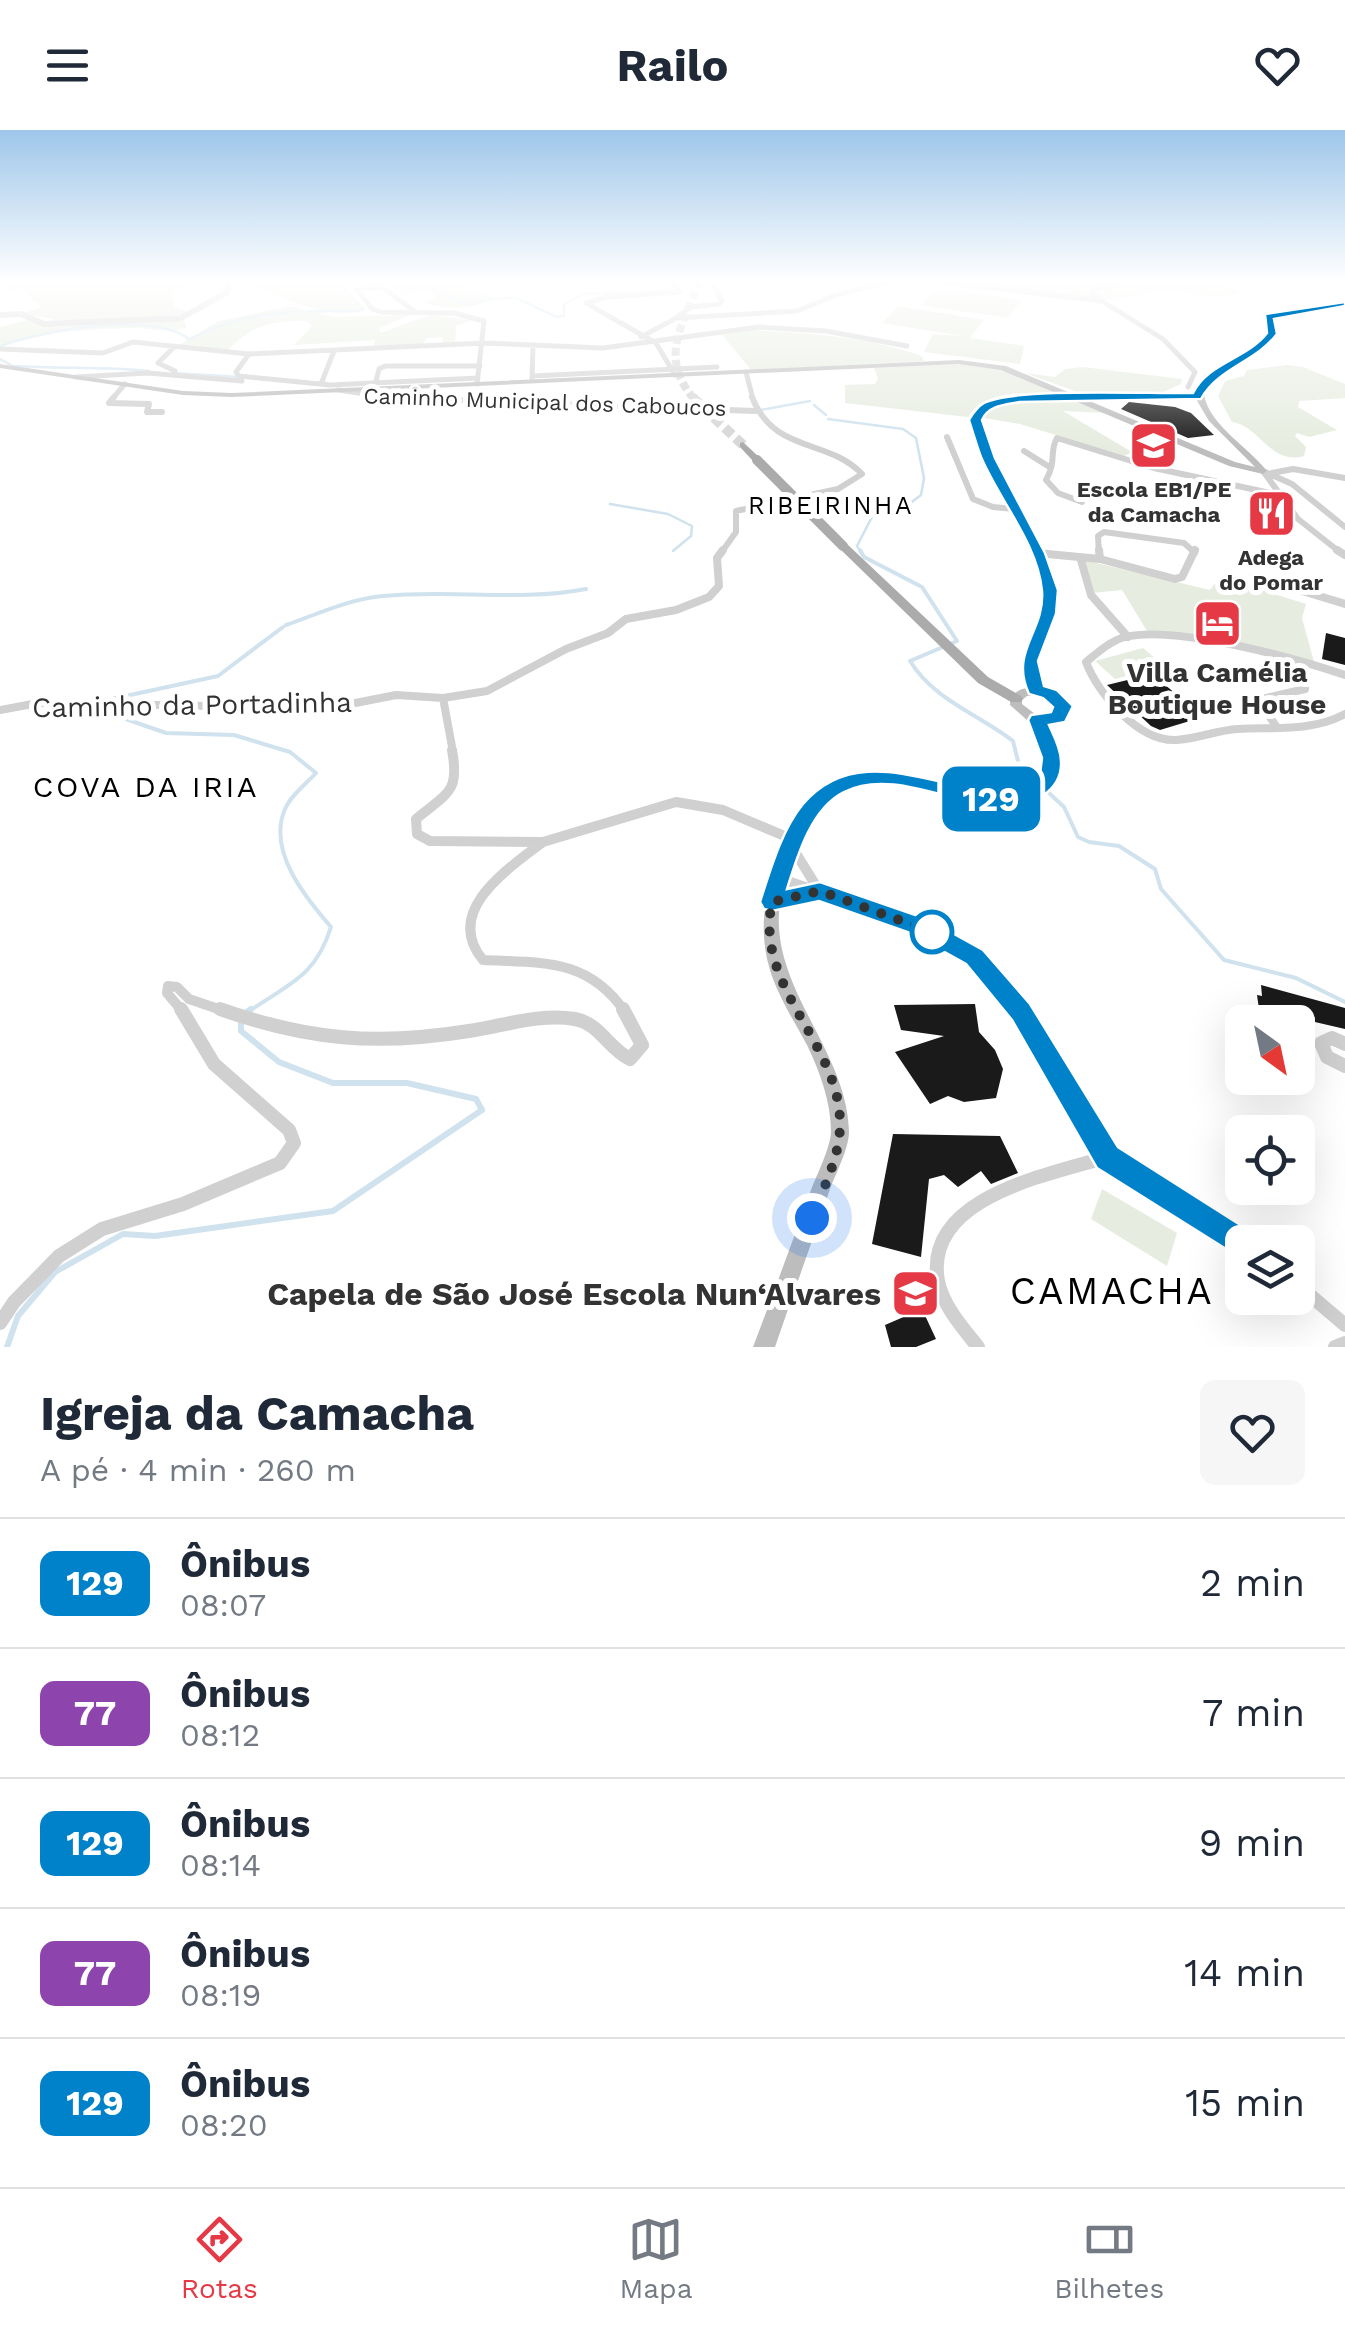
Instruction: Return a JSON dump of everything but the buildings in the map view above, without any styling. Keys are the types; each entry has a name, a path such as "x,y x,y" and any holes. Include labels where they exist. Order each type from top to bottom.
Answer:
{"main road":[{"path":"1036,690 1029,661 1048,614 1050,590 1037,553 988,458 977,417 990,404 1008,400 1170,393 1202,383 1261,348 1270,337"},
{"path":"0,366 232,395 478,381 959,362 990,364 1232,464 1268,472"},
{"path":"1202,383 1197,397 1204,412"},
{"path":"1170,393 1197,397"},
{"path":"1170,393 1204,412 1268,472"},
{"path":"743,446 896,600 983,680 1016,699 1022,712 1038,720 1058,718 1064,711 1056,698 1036,690 1024,692 1016,699"},
{"path":"764,1347 838,1150 840,1122 830,1076 778,974 768,923 779,878 793,844 818,800 834,787 863,779 893,779 986,799 1015,799 1039,790 1052,771 1052,758 1038,720"}],"street":[{"path":"478,381 485,337"},
{"path":"642,337 656,343 674,373 717,367"},
{"path":"0,349 48,348 103,354 132,342 249,354 484,343 603,348 684,337"},
{"path":"857,337 907,346"},
{"path":"1159,337 1196,372 1188,387"},
{"path":"532,379 533,344"},
{"path":"174,347 158,364 181,373"},
{"path":"322,388 334,351"},
{"path":"249,354 236,372 239,376 322,388"},
{"path":"76,377 181,373 322,388 375,386 379,369 385,366 480,366"},
{"path":"746,372 755,411"},
{"path":"125,384 109,403 149,404 147,412 162,412"},
{"name":"Caminho Municipal dos Caboucos","path":"338,390 382,399 755,411"},
{"name":"Caminho da Portadinha","path":"0,710 38,704 330,708 396,695 443,698 497,688 566,649 608,633 626,619 676,610 709,597 719,586 716,558 736,532 736,511 814,494 861,478 862,474 844,456 799,442 761,419 755,411"},
{"path":"946,437 973,499 992,507 1014,509"},
{"path":"1082,502 1066,498 1046,480 1056,458 1053,444 1059,437 1154,468 1275,494"},
{"path":"1024,451 1051,468"},
{"path":"1268,472 1292,469 1345,478"},
{"path":"1268,472 1275,494 1316,536 1345,556"},
{"path":"1268,472 1345,527"},
{"path":"1037,553 1100,559 1175,579 1182,577 1196,551 1188,544 1104,532 1098,536 1100,559"},
{"path":"1080,557 1091,595 1128,636"},
{"path":"1253,576 1345,604"},
{"path":"1345,675 1172,639 1128,636 1086,662 1104,693 1154,736 1170,741 1248,726 1318,724 1345,714"},
{"path":"1276,726 1258,700 1305,690 1304,679 1292,661"},
{"path":"443,698 457,777 448,791 416,819 417,834 430,840 543,842 676,802 723,810 793,844 820,891"},
{"path":"0,1323 59,1256 102,1229 184,1204 280,1162 289,1154 294,1136 214,1064 176,1000 167,993 168,986 177,988 189,999 284,1030 319,1036 454,1033 542,1018 580,1020 603,1034 620,1056 636,1056 642,1044 616,996 602,980 571,966 483,960 472,951 467,937 486,889 500,873 543,842"},
{"path":"779,878 946,939 990,971 1029,1024 1108,1158 1225,1233"},
{"path":"772,902 820,891"},
{"path":"1345,1044 1332,1038 1321,1043 1326,1057 1345,1066"},
{"path":"978,1347 948,1307 937,1278 938,1250 953,1223 978,1202 1108,1158"},
{"path":"1315,1299 1345,1325"},
{"path":"1335,1347 1345,1343"}],"shaded area":[{"path":"0,337 32,337 31,337 0,345"},
{"path":"193,337 243,337 228,350 179,345"},
{"path":"302,337 455,337 455,343 443,343 442,337 427,338 423,344 374,347 375,340 294,345"},
{"path":"724,337 833,337 900,349 922,356 924,361 751,370"},
{"path":"932,337 971,337 1024,346 1020,364 924,352"},
{"path":"965,364 1002,369 1061,393 997,397 968,417 845,403 845,385 875,384 878,378 874,368"},
{"path":"1083,367 1182,379 1181,384 1163,392 1083,394 1025,373 1055,377 1065,369"},
{"path":"1303,367 1345,384 1345,398 1299,401 1298,407 1337,430 1309,437 1297,433 1295,436 1306,447 1304,456 1293,458 1274,451 1250,430 1232,422 1218,396 1225,381 1244,376 1247,370"},
{"path":"1075,400 1105,413 1063,411 1132,452 1124,456 1020,424 979,417 997,405"},
{"path":"1084,560 1210,590 1220,577 1306,604 1302,618 1314,662 1147,631 1122,590 1092,593"},
{"path":"1143,648 1164,666 1115,679 1095,661"},
{"path":"1102,1189 1177,1233 1167,1266 1091,1219"}],"waterway":[{"path":"0,346 35,337"},
{"path":"185,337 194,337"},
{"path":"0,359 13,366"},
{"path":"15,366 149,371"},
{"path":"173,373 239,377"},
{"path":"761,410 810,401"},
{"path":"814,405 826,415"},
{"path":"828,419 903,429 916,438 924,478 921,495 908,505 873,515 857,546 861,553"},
{"path":"610,504 668,514 692,526 691,536 673,551"},
{"path":"860,550 864,557 922,587 957,641 910,661 920,675 944,696 1013,741 1019,765 1064,807 1078,837 1119,846 1155,869 1161,889 1224,960 1296,978 1345,1002"},
{"path":"286,625 383,596 535,595 586,589"},
{"path":"98,702 218,676 283,627"},
{"path":"97,709 166,733 234,735 290,752 316,773 285,809 281,841 292,872 331,927 308,969 248,1012"},
{"path":"247,1012 251,1009"},
{"path":"7,1347 18,1316 55,1272 123,1234 155,1236 333,1211 482,1110 476,1099 407,1083 333,1083 279,1062 241,1031 241,1023"}],"tunnel":[{"path":"678,337 677,369 694,399"},
{"path":"694,399 743,445"}],"bus line":[{"name":"129","path":"1225,1232 1108,1158 1021,1012 975,957 918,926 820,891 772,902 794,840 810,810 834,787 863,779 893,779 1004,800 1032,794 1050,776 1052,758 1038,720 1058,718 1064,711 1061,702 1036,690 1029,661 1048,614 1050,590 1037,553 988,458 976,420 980,413 990,404 1020,398 1197,397 1205,380 1252,355 1270,337"}],"place":[{"name":"Escola EB1/PE da Camacha","path":"1154,445"},
{"name":"Adega do Pomar","path":"1271,513"},
{"name":"Villa Camélia Boutique House","path":"1217,624"},
{"name":"Capela de São José Escola Nun‘Alvares","path":"916,1294"}],"district":[{"name":"RIBEIRINHA","path":"831,505"},
{"name":"COVA DA IRIA","path":"146,786"},
{"name":"CAMACHA","path":"1112,1291"}],"route":[{"path":"812,1218 838,1150 839,1108 830,1076 778,974 768,923 772,902 820,891 932,932"}]}
